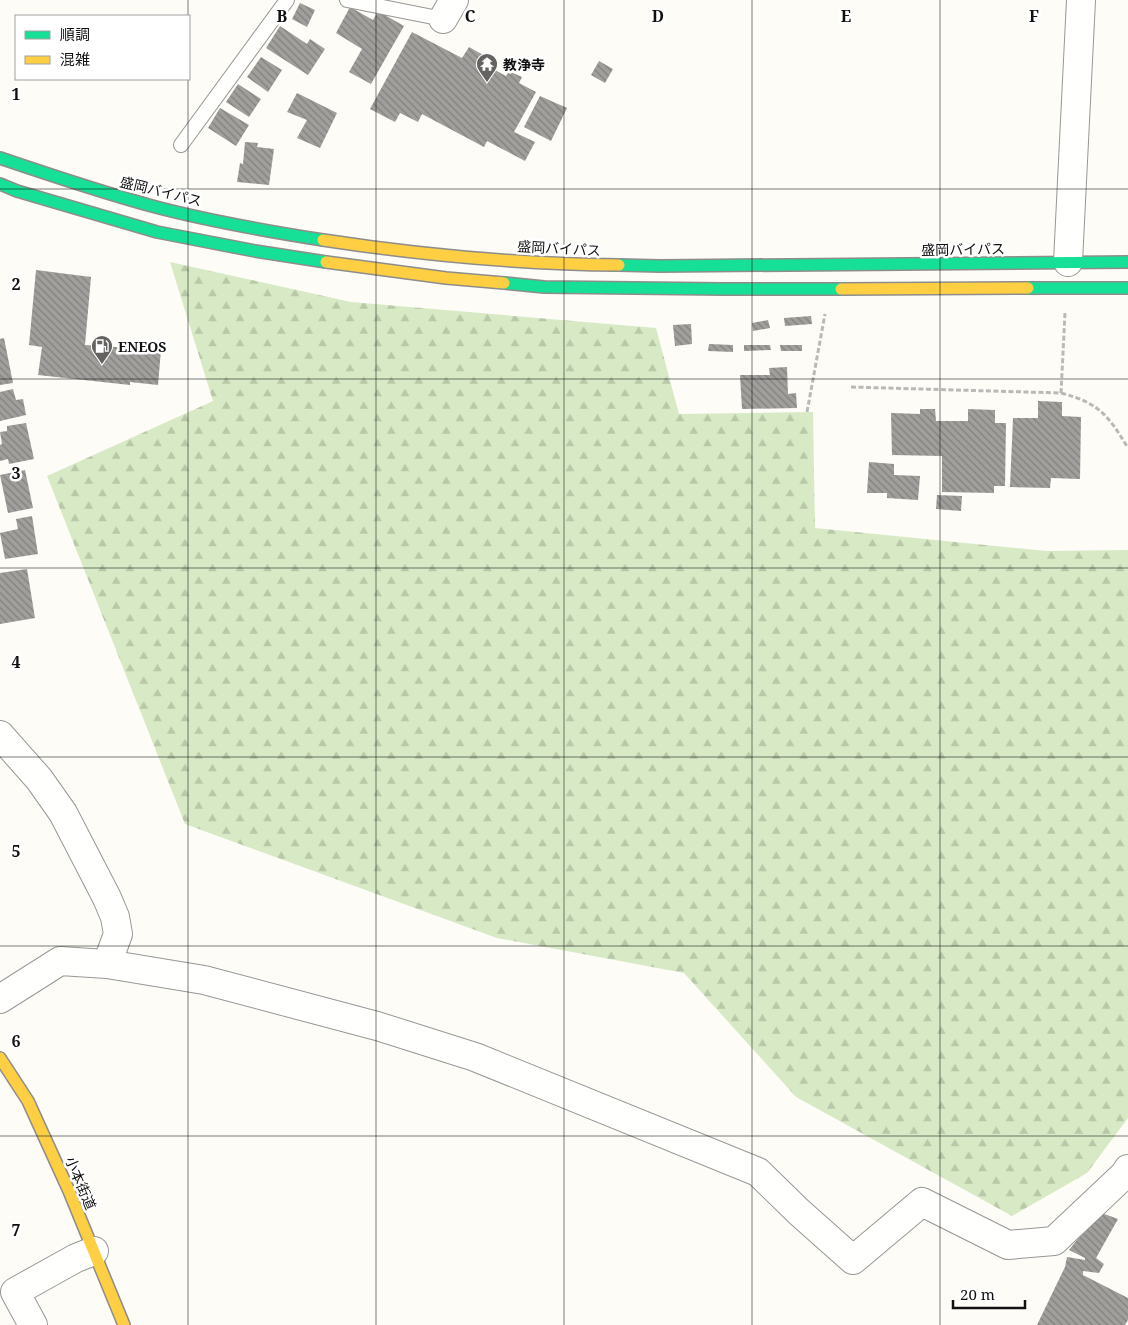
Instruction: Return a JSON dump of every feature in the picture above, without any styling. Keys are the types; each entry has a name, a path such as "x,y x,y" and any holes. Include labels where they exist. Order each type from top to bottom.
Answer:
{"main road":[{"name":"盛岡バイパス","path":"0,158 96,190 153,206 237,225 381,249 485,259 604,265 731,266 1128,262"},
{"path":"0,184 17,191 157,232 348,266 446,278 544,287 829,289 1128,288"},
{"name":"小本街道","path":"0,1058 28,1101 69,1191 124,1325"}],"street":[{"path":"1068,262 1081,0"},
{"path":"0,735 39,779 63,813 108,898 115,917 118,934 107,964"},
{"path":"0,999 60,961 107,964 204,980 377,1026 475,1057 758,1172 853,1260 922,1202 1008,1245 1054,1241 1124,1176 1128,1169"},
{"path":"33,1325 7,1296 76,1258 94,1251"}],"lane":[{"path":"182,145 287,0"},
{"path":"347,0 449,10"}],"path":[{"path":"808,412 829,289"},
{"path":"1061,393 1065,312"},
{"path":"851,387 1061,393 1091,404 1105,414 1128,448"}],"green space":[{"path":"170,262 351,302 656,328 679,414 813,412 815,528 1047,551 1128,550 1128,1118 1087,1173 1012,1216 796,1097 684,973 497,938 185,824 47,476 213,401"}],"building":[{"path":"300,3 315,10 307,27 292,19"},
{"path":"350,7 373,20 378,11 404,26 371,84 349,72 362,49 336,33"},
{"path":"280,26 307,44 310,39 325,49 308,75 266,48"},
{"path":"412,32 462,58 469,47 485,56 482,63 506,76 509,71 522,77 519,83 536,92 514,132 535,142 525,161 487,141 484,147 422,114 418,122 400,113 395,122 370,109"},
{"path":"261,57 282,70 268,92 247,77"},
{"path":"599,61 613,69 605,83 591,75"},
{"path":"238,84 261,99 249,117 226,102"},
{"path":"297,93 337,113 320,148 297,138 307,120 287,112"},
{"path":"540,96 567,108 551,141 524,127"},
{"path":"220,108 249,125 236,146 208,128"},
{"path":"245,142 258,143 257,147 274,149 269,185 237,182 240,163 243,164"},
{"path":"36,270 91,277 85,345 161,350 158,385 130,382 130,385 38,375 42,347 29,345"},
{"path":"811,316 812,324 785,326 784,318"},
{"path":"768,320 770,328 753,331 752,323"},
{"path":"691,324 692,344 675,346 673,325"},
{"path":"4,338 13,383 0,385 0,339"},
{"path":"709,344 733,345 733,352 708,351"},
{"path":"744,345 770,345 771,350 744,351"},
{"path":"780,345 802,345 802,351 781,351"},
{"path":"787,367 788,394 796,393 797,408 742,409 740,375 770,375 769,368"},
{"path":"13,389 16,400 23,399 26,415 0,421 0,392"},
{"path":"1038,401 1062,402 1062,416 1081,417 1080,479 1051,478 1050,488 1010,487 1013,418 1038,418"},
{"path":"920,409 935,409 936,421 968,421 968,409 995,410 995,423 1006,423 1005,486 994,486 994,493 942,492 942,456 892,455 891,413 920,414"},
{"path":"26,423 34,459 9,464 8,459 0,461 0,445 2,444 0,432 7,431 7,426"},
{"path":"869,462 894,464 894,475 920,476 918,500 887,498 887,493 867,493"},
{"path":"25,470 33,508 8,513 0,475"},
{"path":"937,495 962,496 961,511 936,509"},
{"path":"32,516 38,554 5,559 0,533 18,529 16,519"},
{"path":"27,569 35,618 0,624 0,573"},
{"path":"1099,1212 1118,1219 1096,1258 1104,1264 1099,1273 1083,1271 1083,1275 1128,1298 1128,1320 1125,1325 1037,1325 1065,1267 1067,1257 1085,1260 1085,1258 1069,1250"}],"traffic: fast":[{"path":"0,158 133,201 237,225 323,240"},
{"path":"0,184 17,191 157,232 255,251 326,262"},
{"path":"619,265 1128,262"},
{"path":"504,283 544,287 841,289"},
{"path":"1028,288 1128,288"}],"traffic: slow":[{"path":"323,240 471,258 619,265"},
{"path":"326,262 446,278 504,283"},
{"path":"841,289 1028,288"},
{"path":"0,1058 28,1101 69,1191 124,1325"}],"place":[{"name":"教浄寺","path":"487,83"},
{"name":"ENEOS","path":"102,365"}]}
